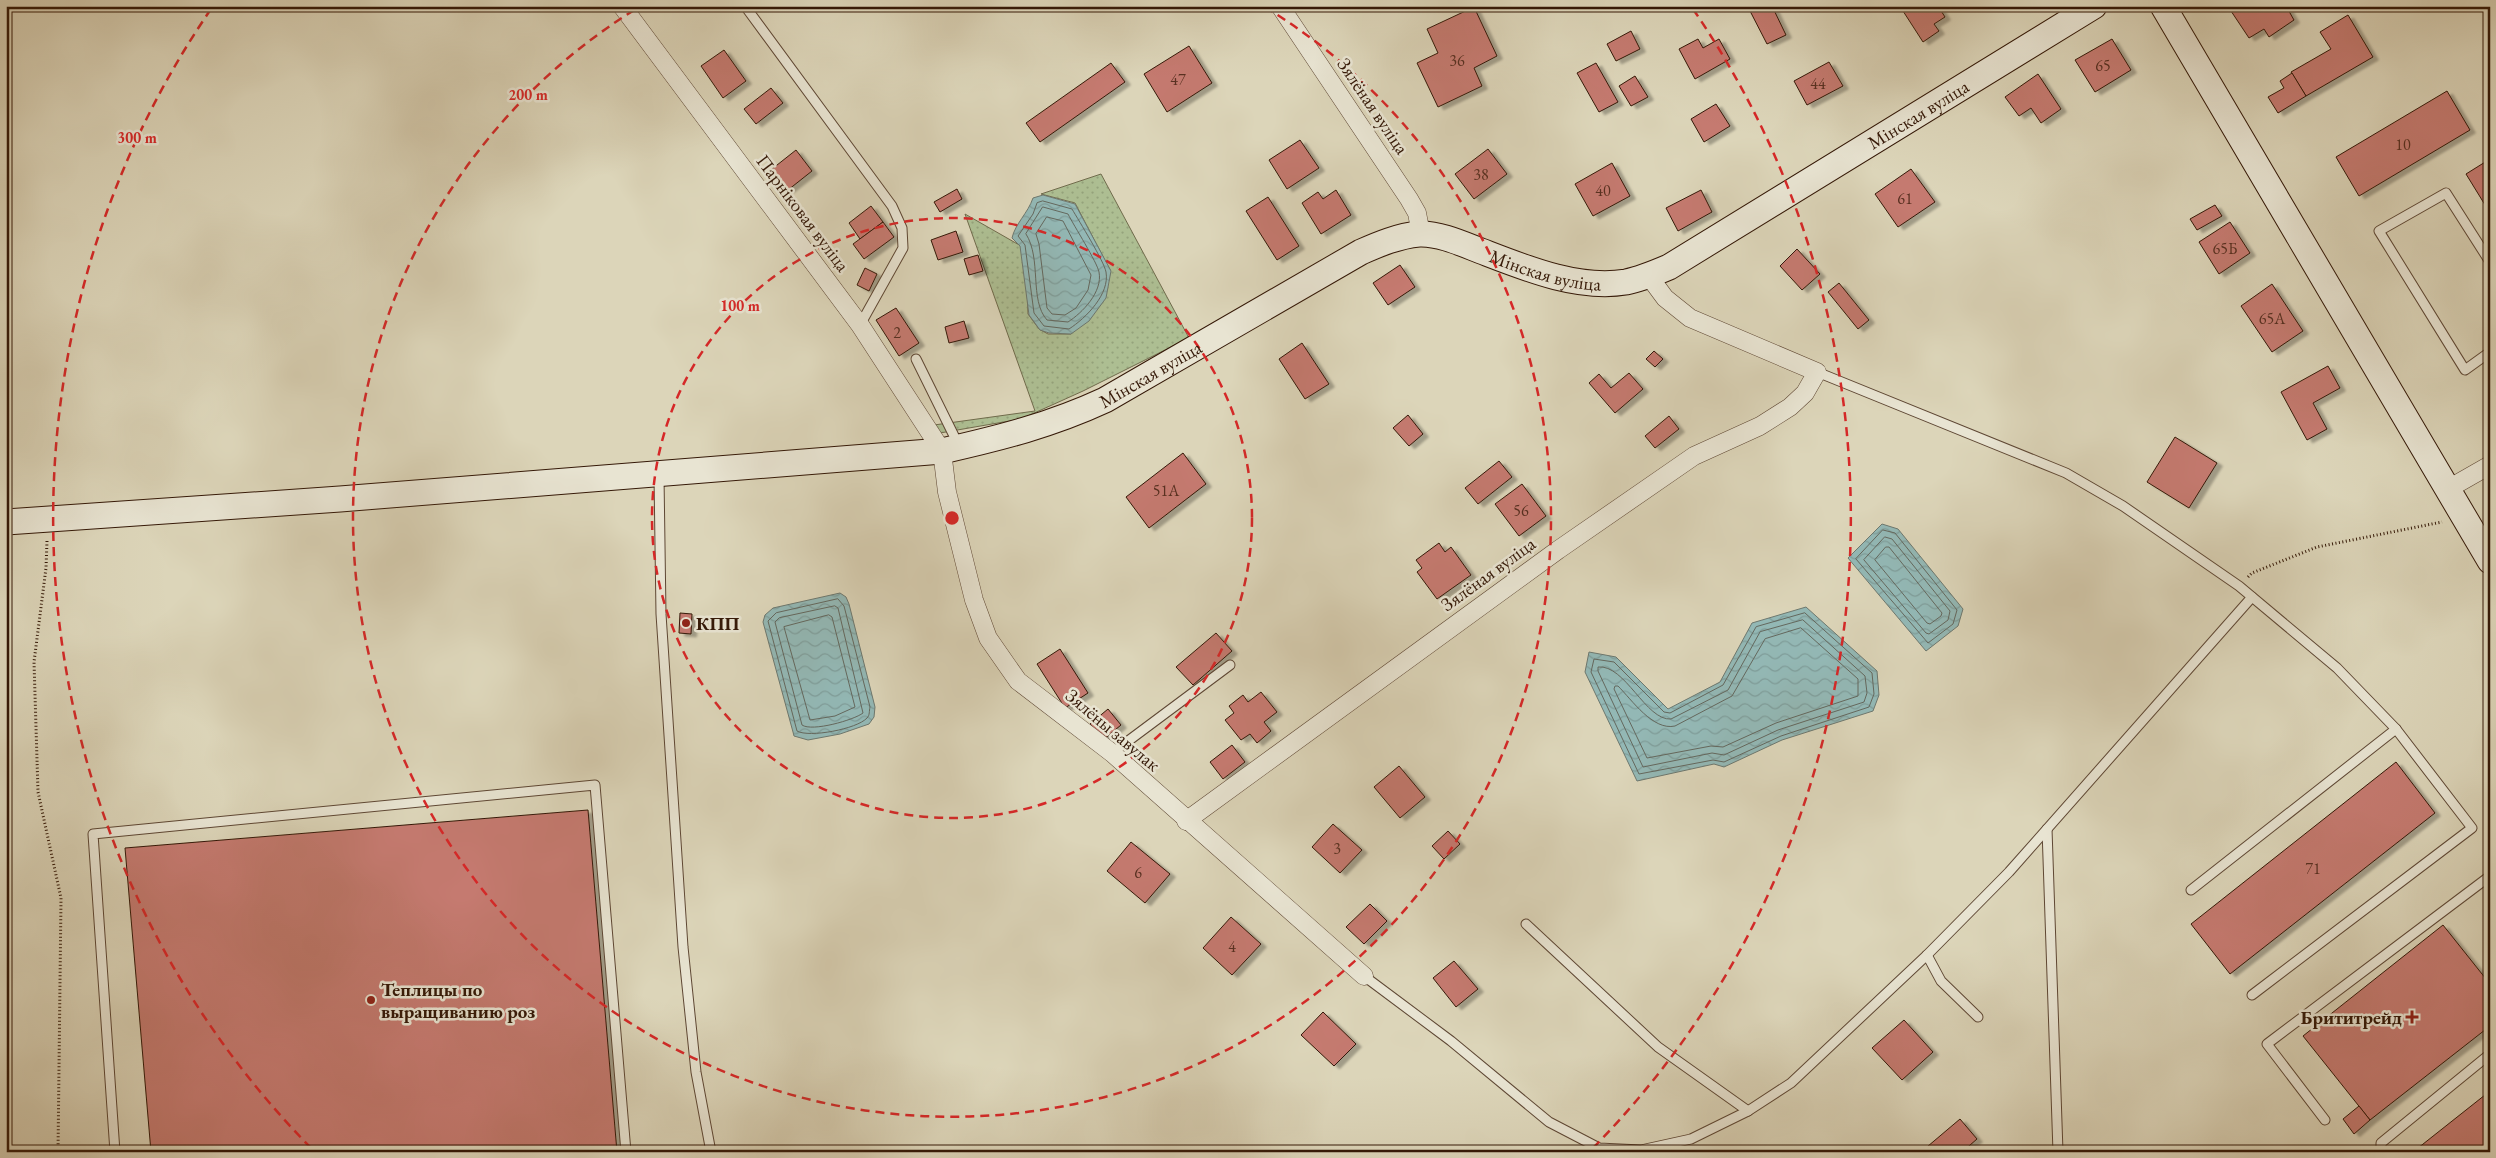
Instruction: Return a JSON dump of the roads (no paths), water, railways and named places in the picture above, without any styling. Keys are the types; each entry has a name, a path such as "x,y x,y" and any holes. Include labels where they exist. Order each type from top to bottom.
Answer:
{"street":[{"name":"Парніковая вуліца","path":"622,6 860,325 959,447"},
{"name":"Зялёная вуліца","path":"1280,6 1409,200 1417,213 1421,234"},
{"name":"Мінская вуліца","path":"6,522 340,500 959,447 1064,419 1105,400 1360,252 1384,242 1421,234 1457,242 1569,279 1599,284 1626,282 1669,267 2094,6"},
{"path":"2162,6 2490,561"},
{"path":"1648,275 1665,298 1690,318 1818,372"},
{"name":"Зялёная вуліца","path":"1186,821 1550,556 1694,456 1760,426 1790,407 1805,393 1818,372"},
{"name":"Зялёны завулак","path":"959,447 947,492 974,600 988,638 1018,681 1112,753 1186,821 1364,976"},
{"path":"2448,489 2490,465"}],"lane":[{"path":"745,6 892,206 902,228 903,248 860,325"},
{"path":"2490,262 2446,193 2379,231 2465,370 2490,352"},
{"path":"916,359 959,447"},
{"path":"1818,372 2066,474 2123,506 2239,586 2337,668 2396,729 2472,828 2252,995"},
{"path":"658,473 661,614 683,947 696,1072 712,1152"},
{"path":"1364,976 1451,1041 1549,1122 1599,1148 1641,1150 1691,1139 1748,1111 1791,1083 1927,955 2009,872 2252,597"},
{"path":"1112,753 1230,665"},
{"path":"2191,890 2396,729"},
{"path":"115,1152 93,834 595,785 626,1152"},
{"path":"2046,829 2058,1152"},
{"path":"2325,1120 2267,1044 2490,876"},
{"path":"1526,924 1658,1047 1748,1111"},
{"path":"1927,955 1941,981 1978,1017"},
{"path":"2381,1152 2381,1144 2490,1054"}],"water":[{"path":"1043,195 1075,204 1111,271 1106,298 1089,321 1071,334 1049,333 1040,330 1029,315 1020,246 1012,238 1033,198"},
{"path":"1882,524 1898,529 1963,609 1958,626 1926,651 1848,558"},
{"path":"840,593 846,597 849,604 875,707 874,717 869,724 840,734 808,740 794,736 763,622 765,615 773,608"},
{"path":"1806,607 1877,671 1879,695 1873,711 1782,740 1724,767 1714,764 1637,781 1585,672 1589,652 1616,657 1668,709 1720,682 1752,623"}],"place":[{"name":"КПП","path":"686,623"},
{"name":"Теплицы по выращиванию роз","path":"371,1000"},
{"name":"Брититрейд","path":"2412,1017"}]}
